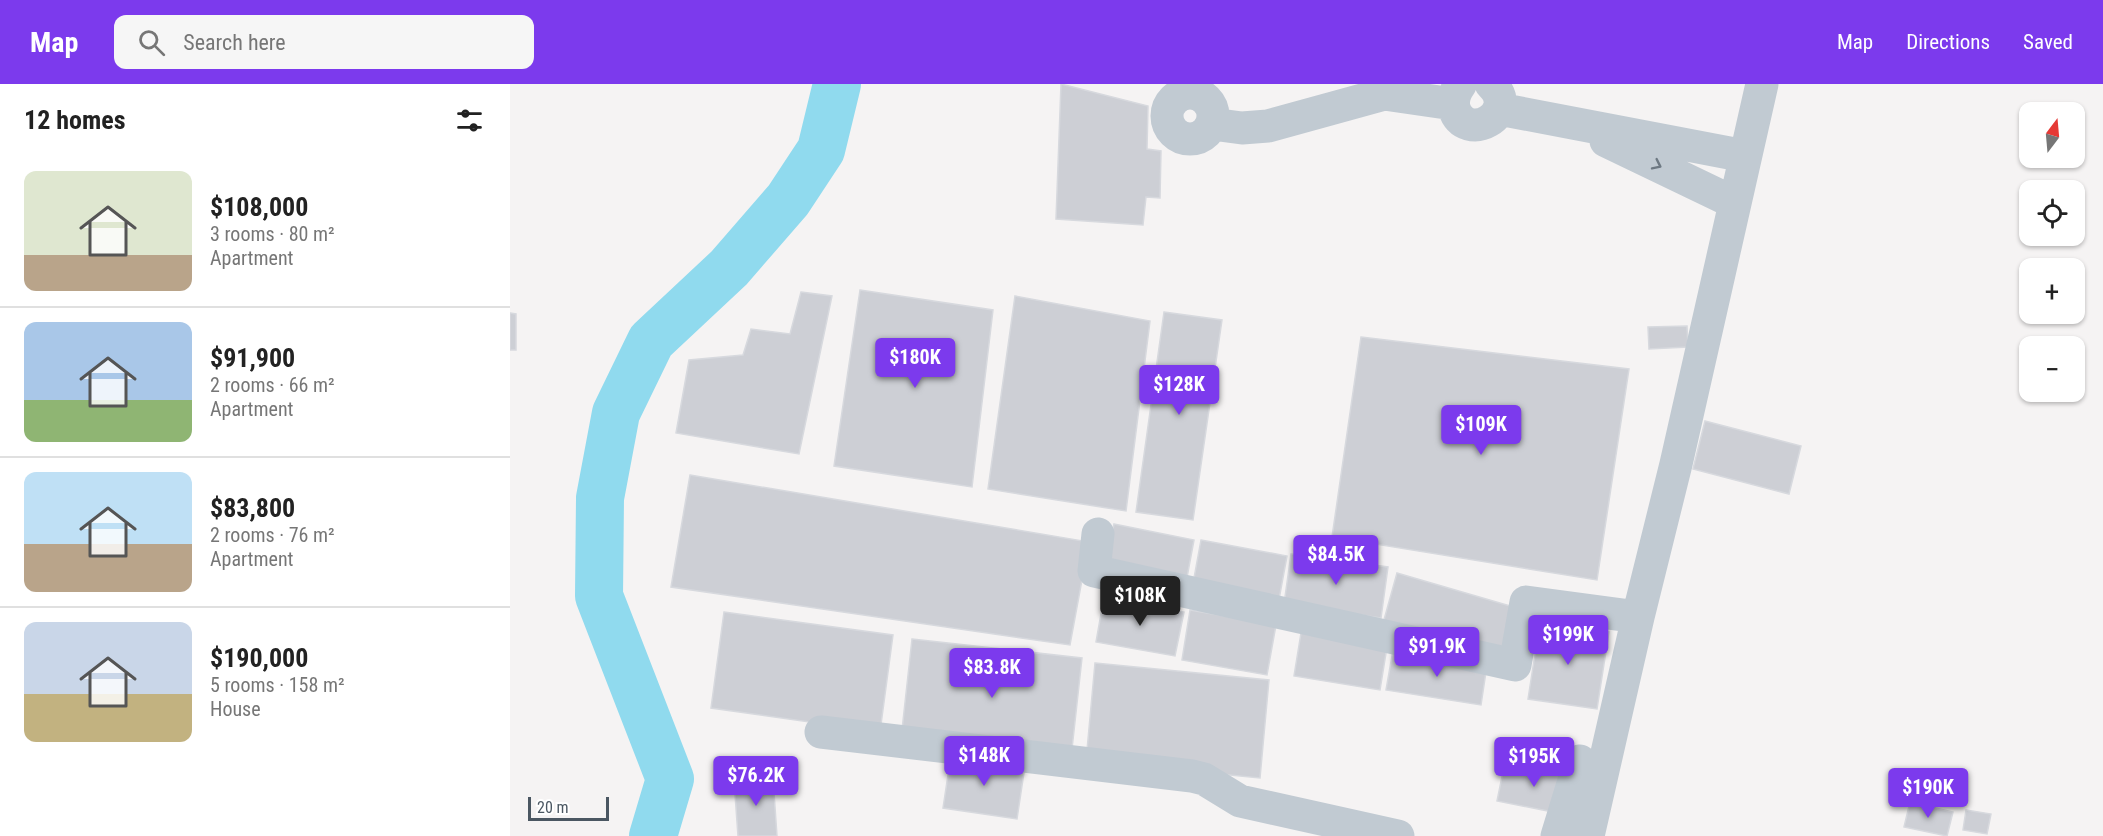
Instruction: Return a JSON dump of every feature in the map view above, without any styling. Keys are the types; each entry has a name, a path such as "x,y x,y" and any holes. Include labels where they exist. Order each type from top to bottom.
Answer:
{"street":[{"path":"1588,836 1676,464 1762,84"},
{"path":"1212,124 1242,128 1268,126 1384,94 1457,94 1461,118 1474,125 1490,121 1495,97 1567,122 1735,203"},
{"path":"1567,122 1746,156"},
{"path":"1098,534 1094,571 1515,665 1526,602 1638,617"},
{"path":"821,732 1192,776 1204,779 1249,804 1398,836"},
{"path":"1557,836 1580,761"}],"building":[{"path":"1061,84 1148,106 1147,149 1161,151 1160,198 1146,197 1143,225 1056,219"},
{"path":"860,290 993,310 972,487 834,466"},
{"path":"801,292 832,296 799,454 676,433 689,360 743,355 751,329 790,334"},
{"path":"1015,296 1150,321 1126,511 988,489"},
{"path":"1164,312 1222,320 1193,520 1136,512"},
{"path":"510,313 516,314 516,350 510,350"},
{"path":"1687,326 1688,347 1649,349 1648,327"},
{"path":"1361,337 1629,369 1597,580 1332,537"},
{"path":"1705,421 1801,446 1789,494 1693,469"},
{"path":"690,475 1089,542 1070,645 671,587"},
{"path":"1114,524 1194,540 1185,588 1104,571"},
{"path":"1201,540 1287,556 1278,605 1192,589"},
{"path":"1291,554 1388,567 1381,618 1284,604"},
{"path":"1397,573 1524,610 1509,662 1382,627"},
{"path":"1104,597 1184,612 1175,656 1096,642"},
{"path":"1190,610 1276,625 1267,675 1182,660"},
{"path":"724,612 893,635 880,732 711,708"},
{"path":"1540,622 1609,632 1597,709 1528,699"},
{"path":"1301,633 1387,647 1380,690 1294,676"},
{"path":"912,639 1082,658 1071,758 901,739"},
{"path":"1393,650 1487,665 1481,705 1386,690"},
{"path":"1095,663 1269,680 1260,778 1086,761"},
{"path":"951,755 1025,766 1017,819 943,808"},
{"path":"1505,762 1571,775 1563,814 1497,801"},
{"path":"773,778 777,836 738,836 734,780"},
{"path":"1910,802 1953,812 1947,836 1904,827"},
{"path":"1966,810 1991,814 1987,834 1963,830"}],"waterway":[{"path":"653,836 670,779 599,596 600,498 616,413 651,341 729,268 788,200 821,150 837,84"}]}
